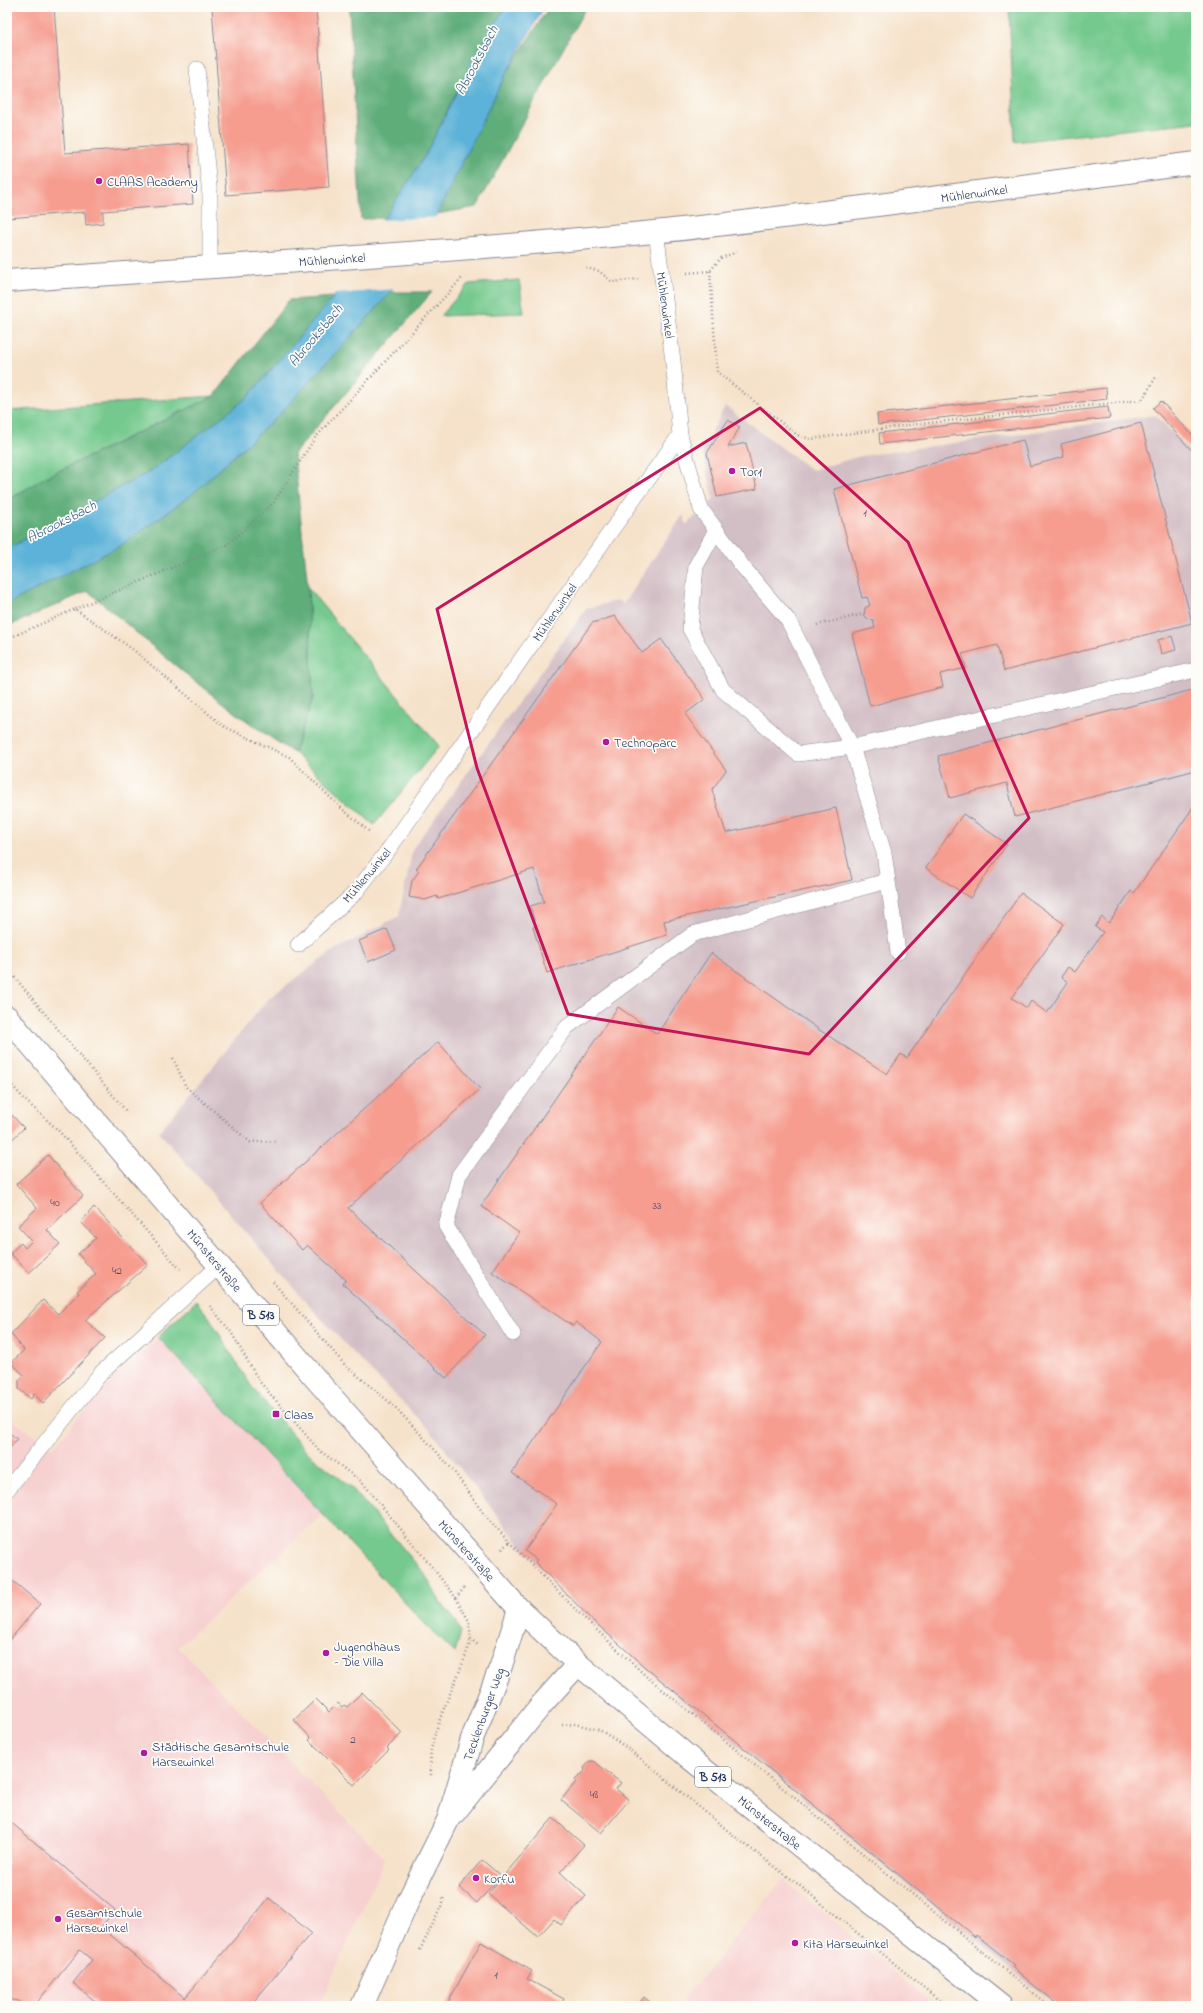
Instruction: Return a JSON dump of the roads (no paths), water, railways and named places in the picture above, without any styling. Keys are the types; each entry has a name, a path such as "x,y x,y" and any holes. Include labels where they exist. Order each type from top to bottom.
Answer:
{"street":[{"name":"Mühlenwinkel","path":"7,281 453,251 656,231 926,200 1196,163"},
{"name":"Münsterstraße","path":"7,1017 315,1378 519,1609 578,1664 692,1760 1001,2006"},
{"name":"Tecklenburger Weg","path":"362,2006 408,1901 448,1820 472,1739 501,1666 519,1609"},
{"name":"Tecklenburger Weg","path":"448,1820 542,1704 578,1664"}],"lane":[{"path":"197,69 210,196 210,267"},
{"name":"Mühlenwinkel","path":"298,945 356,892 389,849 603,542 680,435 673,361 656,231"},
{"path":"680,435 701,510 743,568 788,620 852,748 884,854 898,952"},
{"path":"716,530 696,566 690,629 723,690 798,754 852,748 1196,670"},
{"path":"513,1334 446,1226 459,1175 567,1028 693,934 887,881"},
{"path":"7,1490 101,1373 220,1265"}],"water":[{"name":"Abrooksbach","path":"506,7 544,7 505,75 437,214 391,292 278,416 191,495 120,546 7,604 7,549 151,471 247,398 334,297 426,154 473,59"}],"place":[{"name":"CLAAS Academy","path":"99,181"},
{"name":"Tor1","path":"732,471"},
{"name":"Technoparc","path":"606,742"},
{"name":"Claas","path":"276,1414"},
{"name":"Jugendhaus - Die Villa","path":"326,1653"},
{"name":"Städtische Gesamtschule Harsewinkel","path":"144,1753"},
{"name":"Korfu","path":"476,1878"},
{"name":"Gesamtschule Harsewinkel","path":"58,1919"},
{"name":"Kita Harsewinkel","path":"795,1943"}]}
